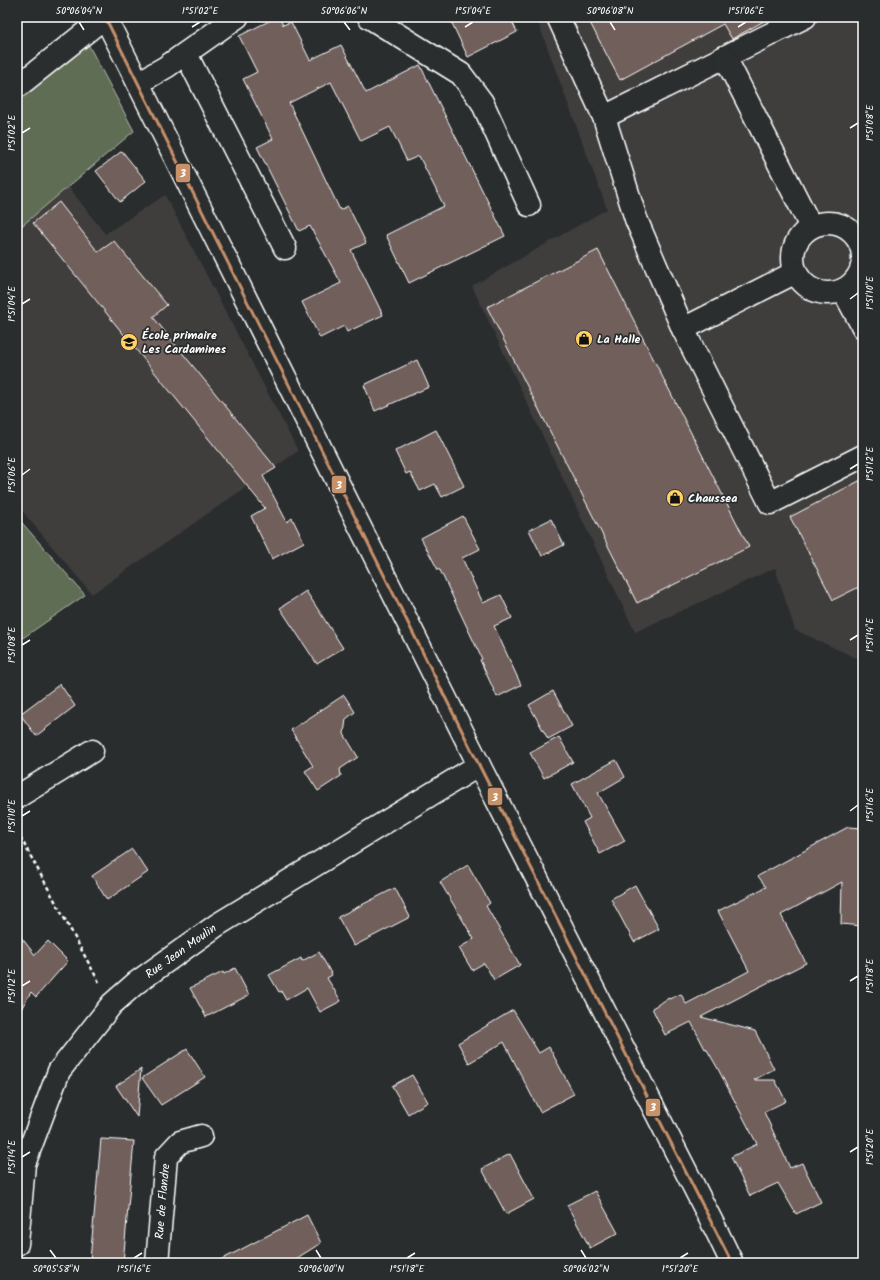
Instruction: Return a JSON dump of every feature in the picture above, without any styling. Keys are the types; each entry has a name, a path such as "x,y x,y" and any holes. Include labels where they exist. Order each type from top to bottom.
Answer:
{"street":[{"path":"17,88 105,17 479,765 732,1263"},
{"path":"138,83 186,54 237,17"},
{"path":"369,17 461,74 482,102 529,205"},
{"path":"558,17 604,117 636,219 683,329 770,503 863,456"},
{"path":"604,117 805,17"},
{"path":"186,54 285,248"},
{"path":"725,57 811,227"},
{"path":"832,223 842,226 861,239 863,263 860,274 853,283 843,290 833,293 811,289 803,282 796,272 793,263 797,242 811,227 832,223"},
{"path":"683,329 796,272"},
{"path":"843,290 863,327"},
{"path":"17,797 92,751"},
{"name":"Rue Jean Moulin","path":"17,1244 24,1164 59,1071 112,1004 136,983 217,925 479,765"},
{"name":"Rue de Flandre","path":"157,1263 166,1157 180,1142 201,1136"}],"path":[{"path":"17,832 112,1004"}],"shaded area":[{"path":"536,17 863,17 863,661 795,630 775,568 635,632 472,286 607,209"},
{"name":"École primaire Les Cardamines","path":"68,186 105,234 165,195 298,451 92,594 17,505 17,230"}],"green space":[{"path":"78,25 134,131 17,230 17,76"},
{"path":"17,517 85,595 17,642"}],"building":[{"path":"279,17 283,25 291,22 310,60 341,45 366,93 420,65 505,236 409,283 386,235 444,206 419,156 407,161 390,127 361,141 331,82 289,103 340,210 348,206 366,243 351,250 383,315 347,332 344,326 320,338 302,302 341,283 310,226 299,231 257,147 273,139 243,79 257,72 239,36"},
{"path":"449,17 510,17 517,32 468,57"},
{"path":"587,17 771,17 732,39 723,24 620,80"},
{"path":"122,151 146,181 120,202 96,171"},
{"path":"59,202 98,252 114,241 167,305 153,317 276,468 263,476 287,522 292,518 304,542 272,559 251,516 265,508 33,223"},
{"path":"598,250 749,547 637,603 487,307"},
{"path":"417,360 429,387 375,411 364,385"},
{"path":"436,430 464,486 442,497 435,484 420,491 410,472 406,474 395,451"},
{"path":"863,479 863,585 833,600 790,517"},
{"path":"463,516 480,549 462,558 483,603 501,595 512,618 494,626 521,685 497,697 480,660 482,659 440,570 438,570 421,538"},
{"path":"551,519 564,545 542,556 529,530"},
{"path":"306,591 343,648 317,664 280,608"},
{"path":"60,684 75,706 36,736 20,714"},
{"path":"553,691 572,726 548,739 529,705"},
{"path":"344,695 355,712 346,719 344,734 358,757 340,769 341,776 318,791 305,771 313,766 291,730"},
{"path":"559,737 573,762 544,778 530,753"},
{"path":"616,760 625,777 598,793 625,841 600,854 583,822 590,818 572,784"},
{"path":"848,827 863,828 863,926 841,924 842,882 781,915 806,963 701,1017 755,1031 774,1069 754,1080 775,1080 786,1101 764,1112 790,1168 802,1163 821,1202 796,1214 778,1183 750,1196 731,1157 757,1144 717,1067 706,1048 705,1049 691,1022 665,1035 652,1008 669,998 681,994 686,1004 749,971 718,911 766,887 758,876"},
{"path":"132,849 148,872 107,900 92,876"},
{"path":"468,865 490,903 486,906 520,965 494,980 484,963 472,970 459,948 474,939 440,882"},
{"path":"635,885 659,929 634,942 611,899"},
{"path":"395,888 410,917 354,946 338,917"},
{"path":"17,932 35,955 48,941 68,961 36,997 31,992 17,1016"},
{"path":"319,952 332,975 327,978 341,1001 320,1012 307,988 286,1000 281,991 279,992 269,975 301,958 302,961"},
{"path":"235,968 249,995 206,1017 190,988 223,972 224,974"},
{"path":"513,1010 539,1053 549,1047 574,1094 540,1112 504,1042 469,1063 458,1043"},
{"path":"187,1049 205,1077 161,1105 142,1078"},
{"path":"141,1069 137,1117 116,1086"},
{"path":"412,1075 428,1102 408,1114 392,1086"},
{"path":"101,1139 134,1141 123,1263 94,1263 94,1261 90,1260"},
{"path":"510,1154 534,1199 506,1214 482,1169"},
{"path":"595,1191 618,1233 590,1248 567,1205"},
{"path":"307,1215 321,1243 289,1263 215,1263"}],"transit line":[{"name":"3","path":"105,17 479,765 732,1263"}],"place":[{"name":"La Halle","path":"584,339"},
{"name":"École primaire Les Cardamines","path":"129,342"},
{"name":"Chaussea","path":"675,498"}]}
